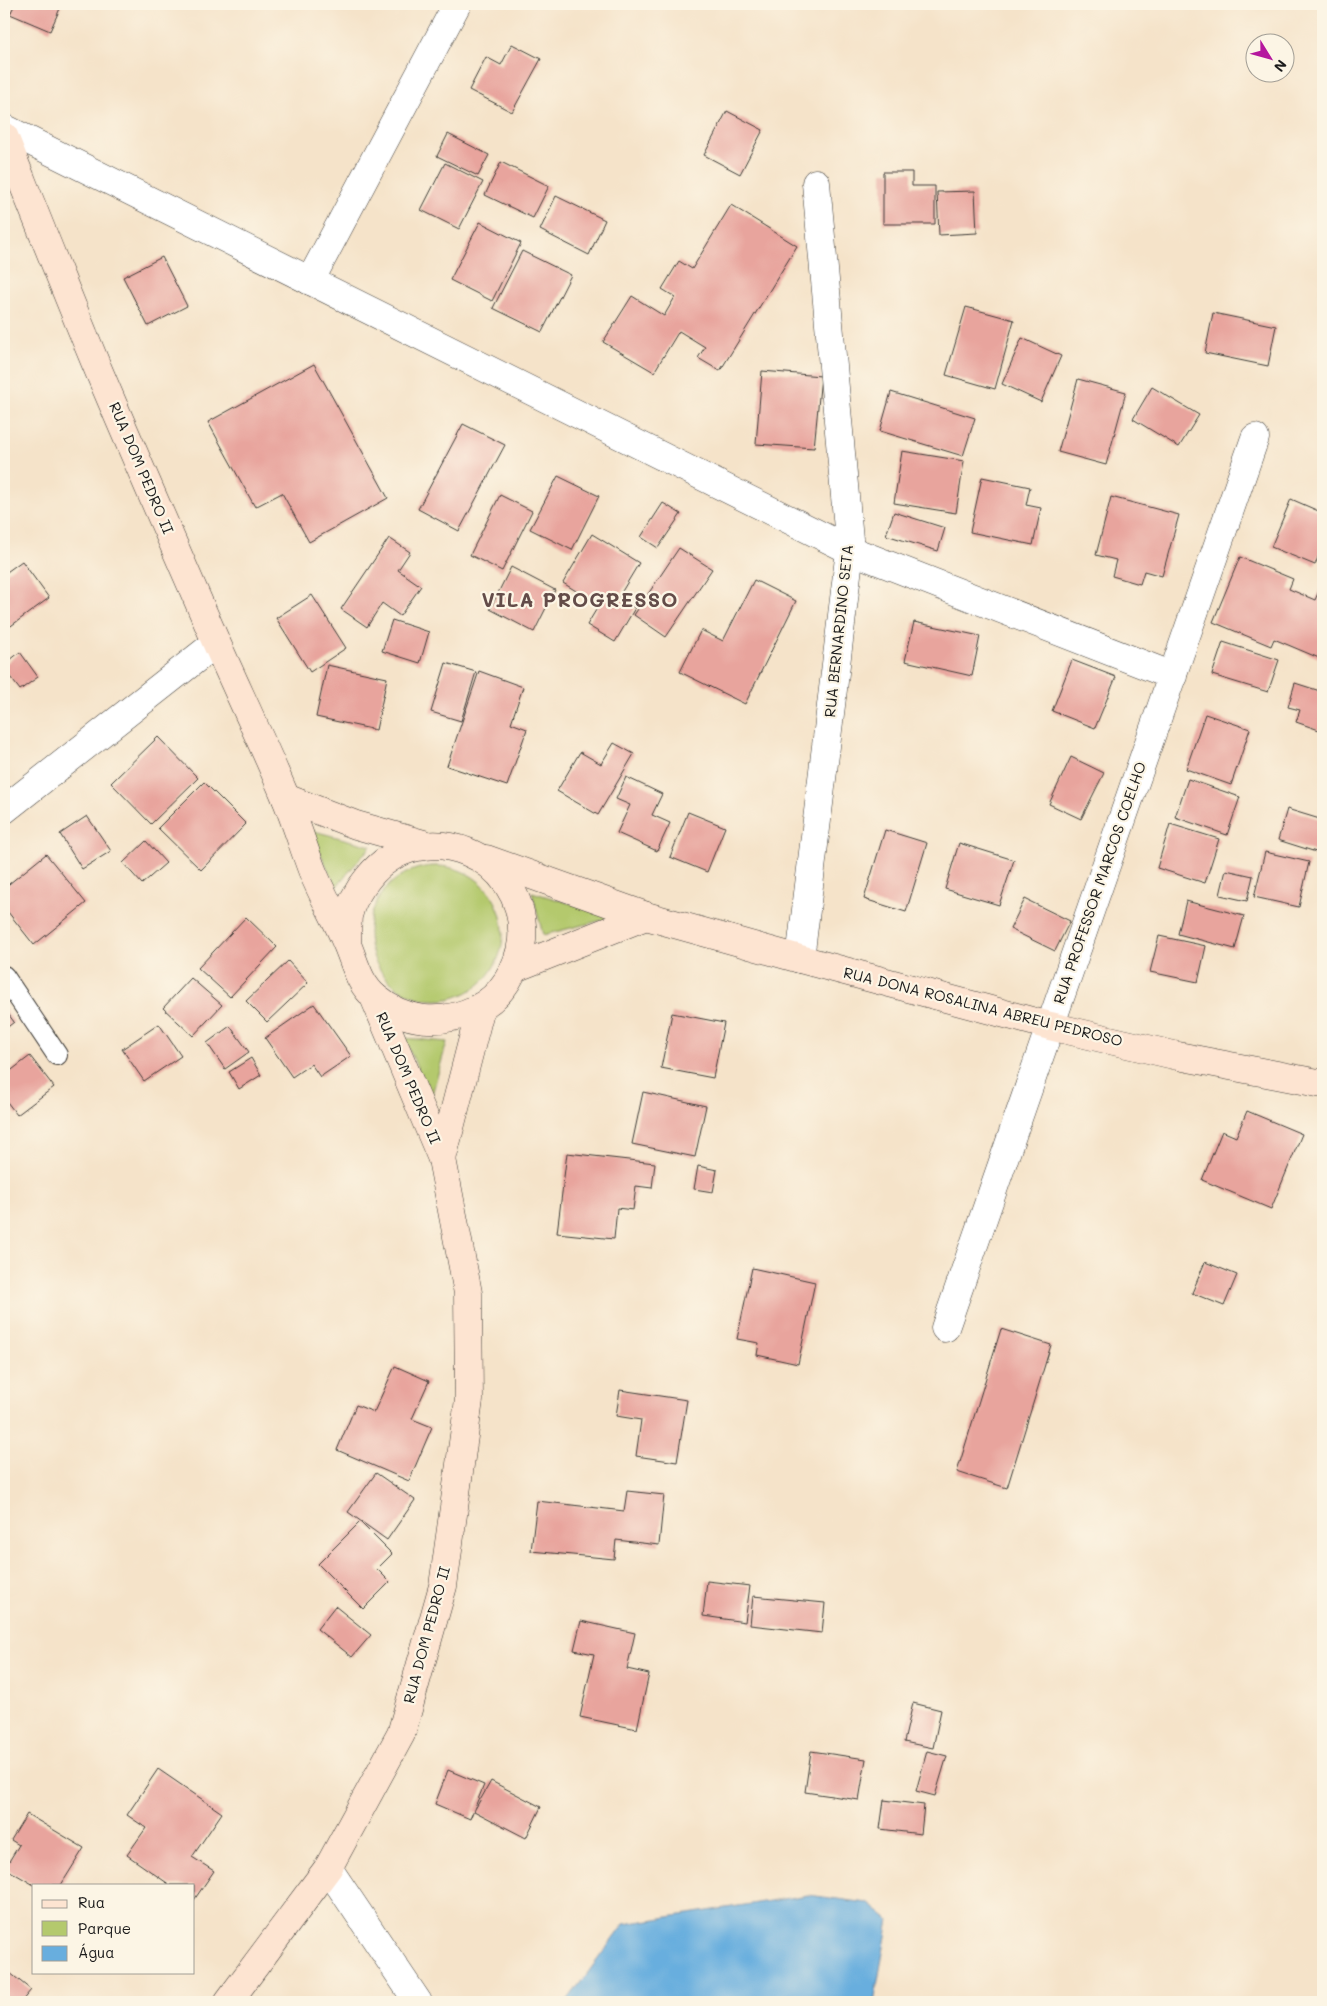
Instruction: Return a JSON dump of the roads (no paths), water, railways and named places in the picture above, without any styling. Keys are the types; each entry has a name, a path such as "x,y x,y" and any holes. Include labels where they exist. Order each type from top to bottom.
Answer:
{"main road":[{"name":"RUA DOM PEDRO II","path":"4,136 96,364 216,643 286,798 313,873 347,944 356,973 374,997 442,1160 468,1294 469,1400 443,1586 401,1734 328,1868 228,2002"},
{"name":"RUA DOM PEDRO II","path":"286,798 356,825 427,845 453,847 478,856 498,872 513,893 521,917 522,943 515,968 501,990 481,1007 455,1018 426,1020 398,1013 374,997"},
{"name":"RUA DOM PEDRO II","path":"347,944 348,916 358,890 376,868 400,852 427,845"},
{"name":"RUA DONA ROSALINA ABREU PEDROSO","path":"478,856 646,916 800,959 1050,1026 1178,1056 1323,1084"},
{"path":"515,968 646,916"},
{"name":"RUA DOM PEDRO II","path":"442,1160 481,1007"}],"street":[{"path":"310,281 457,4"},
{"path":"4,128 850,550 1173,676"},
{"name":"RUA BERNARDINO SETA","path":"800,959 850,550 816,183"},
{"name":"RUA PROFESSOR MARCOS COELHO","path":"945,1328 1255,438"},
{"path":"4,810 216,643"},
{"path":"328,1868 418,2002"}],"lane":[{"path":"4,976 57,1055"}],"water":[{"path":"808,1895 868,1903 889,1920 874,2002 566,2002 624,1924"}],"district":[{"name":"VILA PROGRESSO","path":"580,600"}]}
